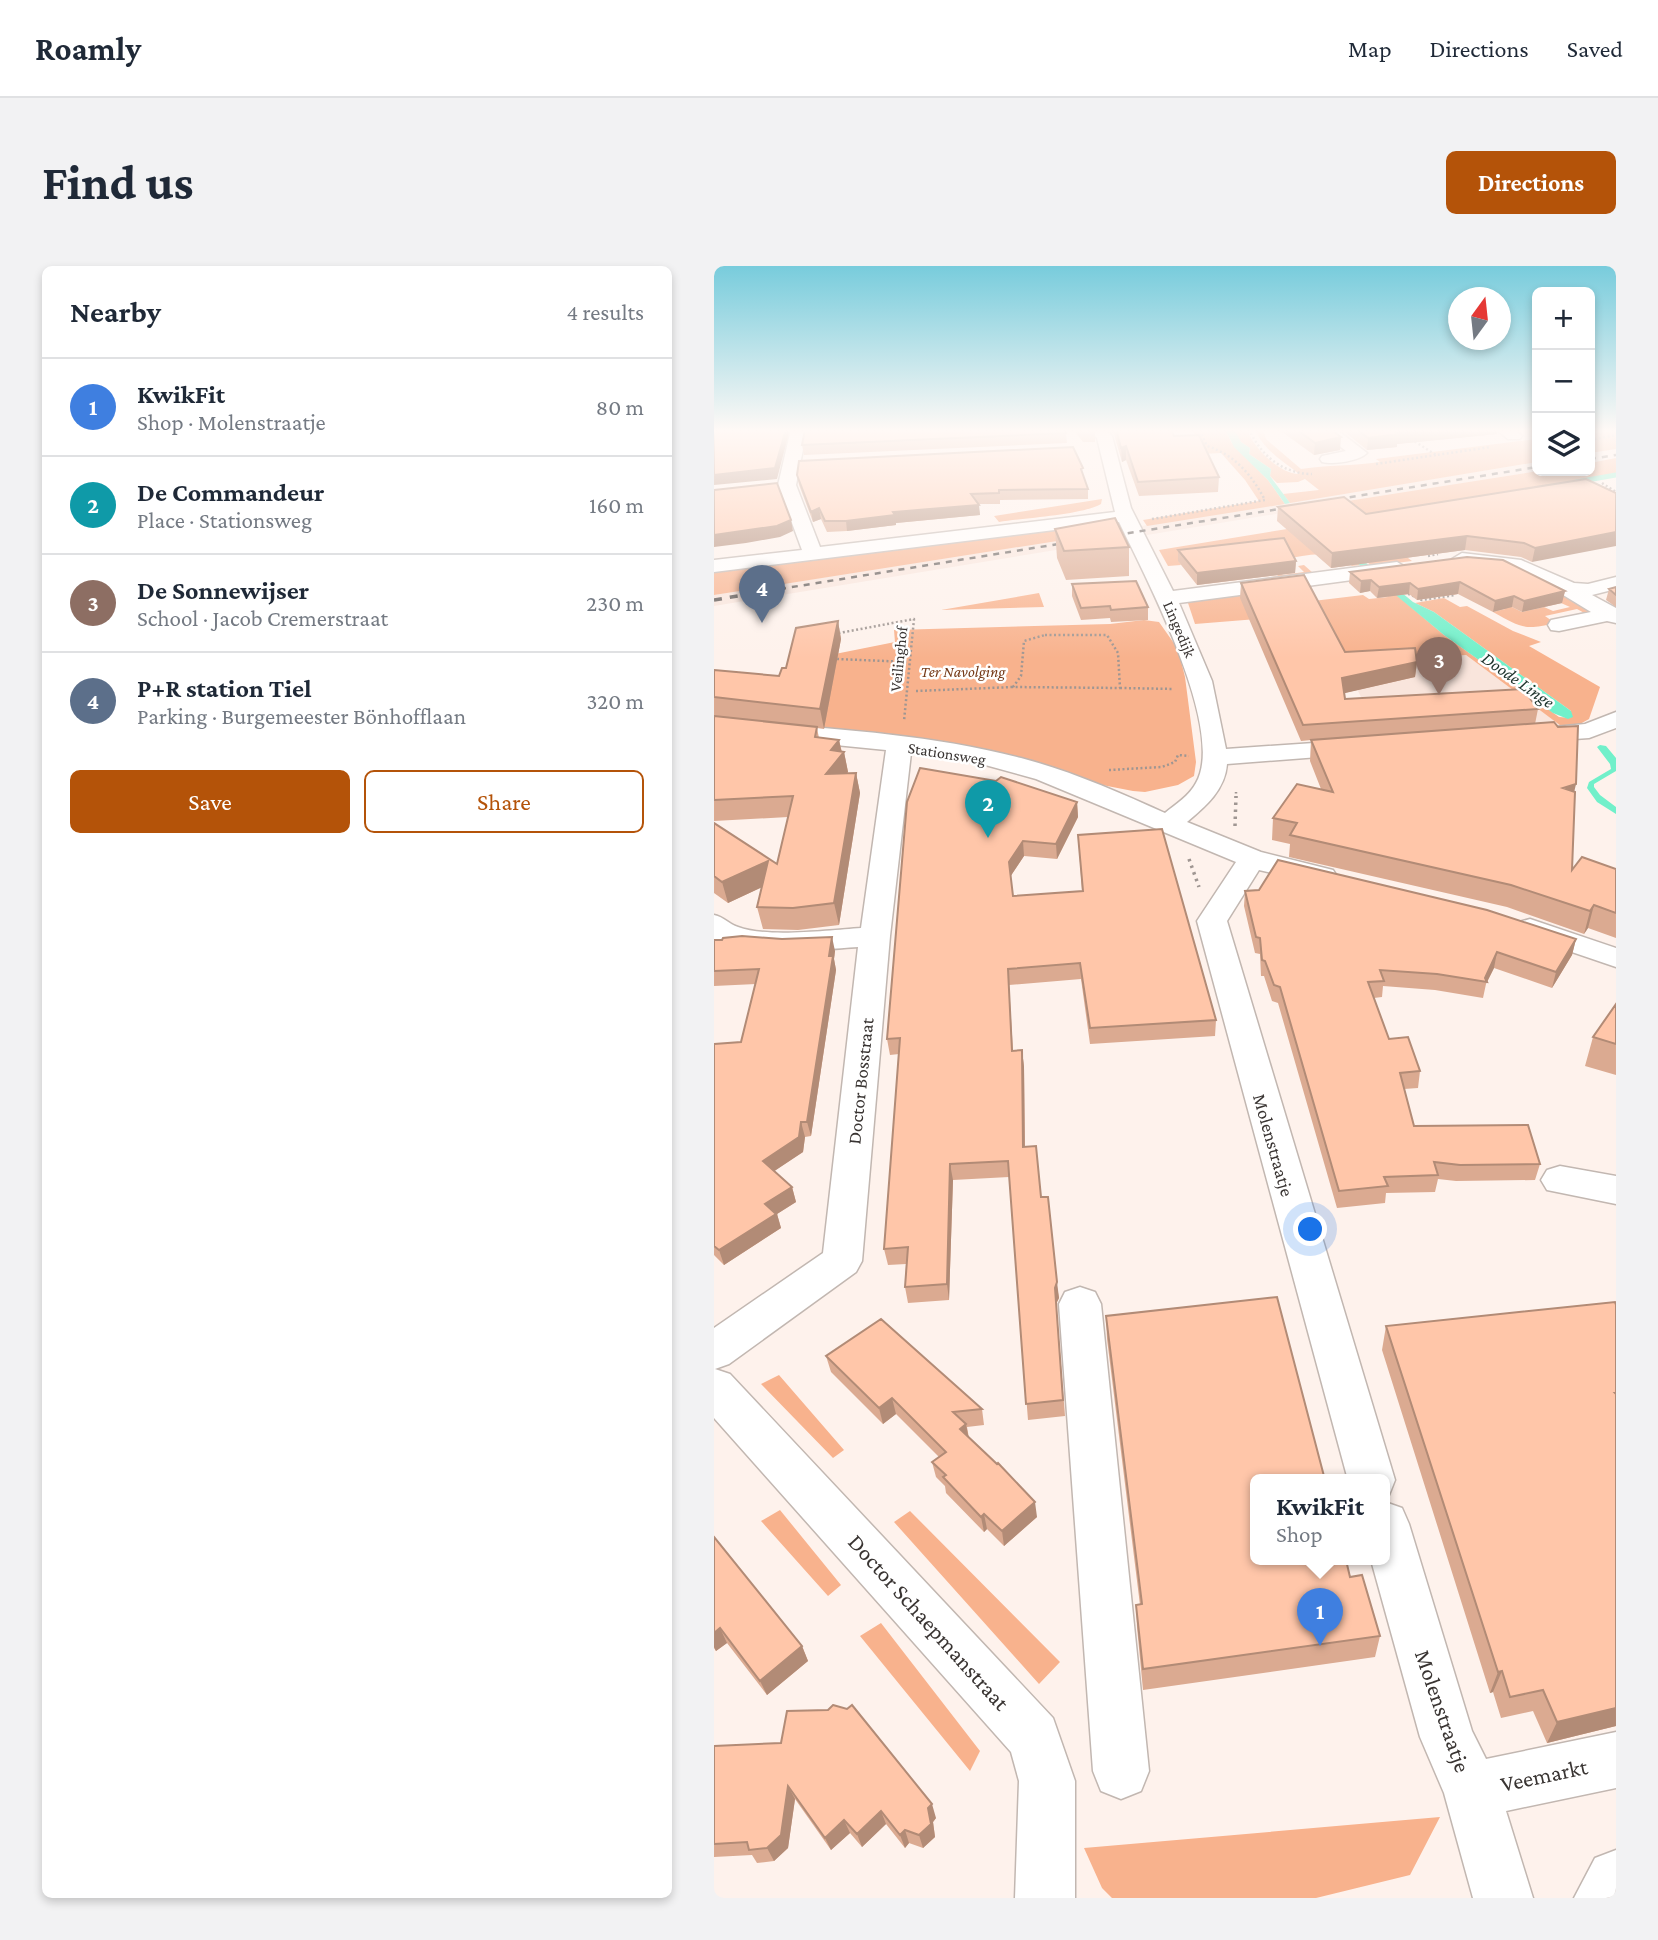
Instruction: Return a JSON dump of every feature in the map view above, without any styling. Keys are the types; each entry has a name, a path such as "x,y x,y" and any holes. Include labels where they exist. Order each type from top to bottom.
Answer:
{"street":[{"path":"790,505 813,554"},
{"name":"Lingedijk","path":"1122,505 1163,590 1203,687 1211,719 1226,757 1207,788 1173,825"},
{"path":"714,566 1127,519"},
{"path":"1444,561 1465,559 1514,564 1613,615"},
{"path":"1133,584 1163,590 1419,564"},
{"path":"1563,587 1584,590 1616,583"},
{"path":"1559,625 1613,615"},
{"path":"1616,698 1616,711"},
{"path":"1513,736 1589,731 1616,719"},
{"name":"Stationsweg","path":"714,726 899,746 974,756 1015,765 1127,804 1243,855 1352,883"},
{"name":"Doctor Bosstraat","path":"714,1351 842,1261 875,936 899,746"},
{"path":"1226,757 1376,746"},
{"path":"1212,921 1243,855"},
{"path":"1507,920 1616,958"},
{"name":"Molenstraatje","path":"1212,921 1369,1474"},
{"path":"714,924 726,933 752,938 830,939 875,936"},
{"path":"1560,1180 1616,1190"},
{"path":"1080,1304 1121,1771"},
{"name":"Doctor Schaepmanstraat","path":"714,1387 1034,1737 1047,1781 1045,1898"},
{"name":"Molenstraatje","path":"1390,1541 1447,1737 1471,1790 1503,1898"},
{"name":"Veemarkt","path":"1471,1790 1616,1760"},
{"path":"1604,1898 1616,1879"}],"path":[{"path":"1127,519 1228,505"},
{"path":"1375,570 1413,600 1455,595"},
{"name":"Veilinghof","path":"829,635 914,620 904,731 899,746"},
{"path":"1013,688 1021,676 1024,641 1045,635 1102,634 1114,640 1119,656 1120,689"},
{"path":"837,659 909,662"},
{"path":"916,691 1203,687"},
{"path":"1078,786 1101,770 1162,767 1175,762 1178,755 1226,757 1243,855"},
{"path":"1173,825 1212,921"}],"shaded area":[{"path":"1270,505 1329,505 714,606 714,595"},
{"path":"1466,655 1561,726 1382,739 1344,663"}],"green space":[{"path":"1063,505 1098,505 1067,513 999,522 994,516"},
{"path":"1234,505 1278,505 1147,526 1143,520"},
{"path":"1321,505 1463,505 1369,528 1412,561 1372,566 1297,509"},
{"path":"1092,522 1114,532 714,595 714,570"},
{"path":"1312,525 1360,565 1352,566 1344,560 1328,555 1302,556 1284,559 1277,570 1283,575 1304,572 1298,566 1304,565 1313,573 1268,579 1266,578 1278,576 1269,567 1197,558 1178,560 1181,565 1168,566 1159,550"},
{"path":"1373,575 1444,635 1559,717 1571,718 1571,711 1434,612 1415,603 1444,598 1460,607 1467,606 1513,631 1541,642 1529,646 1600,687 1589,719 1580,724 1561,726 1466,655 1346,663 1313,601 1363,595 1369,599 1388,597"},
{"path":"1456,579 1522,612 1544,607 1553,611 1570,607 1561,603 1545,586 1595,611 1588,615 1577,609 1545,616 1555,623 1536,627 1522,626 1493,612 1505,609 1479,591 1443,596"},
{"path":"1039,593 1044,607 941,610"},
{"path":"1243,593 1257,619 1195,624 1187,600"},
{"name":"Ter Navolging","path":"1144,620 1159,622 1178,649 1185,677 1196,762 1194,776 1178,785 1145,792 1133,791 1102,785 991,750 822,727 835,654 895,642 894,630 1110,624"},
{"path":"779,1375 844,1450 833,1458 761,1384"},
{"path":"780,1510 841,1585 828,1596 761,1521"},
{"path":"910,1511 1060,1662 1039,1684 894,1522"},
{"path":"881,1623 980,1751 970,1771 860,1636"},
{"path":"1440,1817 1410,1875 1316,1898 1112,1898 1102,1888 1084,1848"}],"water":[{"name":"Doode Linge","path":"1345,553 1354,553 1413,602 1434,612 1571,711 1573,717 1568,719 1553,713 1444,635"},
{"path":"1606,746 1616,758 1616,771 1594,784 1594,787 1616,807 1616,814 1597,802 1587,788 1589,782 1611,769 1597,747"}],"building":[{"path":"714,505 785,505 791,520 777,526 714,535"},
{"path":"808,505 977,505 893,512 895,515 846,521 825,521 819,508 811,512"},
{"path":"1355,505 1366,514 1422,505 1616,505 1616,532 1535,548 1524,543 1467,536 1332,553 1278,507"},
{"path":"1115,518 1129,547 1064,551 1055,529"},
{"path":"1284,538 1296,561 1197,573 1178,550"},
{"path":"1467,557 1503,560 1565,591 1524,601 1514,596 1495,601 1460,582 1418,589 1410,583 1379,587 1371,580 1361,581 1350,572"},
{"path":"1304,575 1345,652 1415,648 1417,662 1342,678 1345,699 1523,689 1538,709 1303,725 1241,583"},
{"path":"1136,581 1148,607 1111,610 1110,606 1081,608 1072,584"},
{"path":"838,621 820,709 714,697 714,670 779,676 782,668 786,668 796,628"},
{"path":"714,716 817,727 815,737 839,740 831,750 844,752 826,774 856,773 834,903 793,908 757,907 768,861 722,882 714,876 714,823 777,864 793,796 714,800"},
{"path":"1554,722 1558,727 1578,726 1576,784 1563,788 1575,792 1572,870 1582,857 1616,869 1616,913 1594,905 1590,911 1511,885 1290,835 1297,823 1273,818 1297,784 1333,792 1311,740"},
{"path":"920,768 996,781 1001,777 1077,802 1056,844 1023,841 1009,862 1013,896 1083,891 1078,835 1162,829 1216,1020 1090,1028 1080,963 1008,969 1012,1051 1022,1050 1023,1147 1036,1146 1041,1197 1048,1197 1057,1282 1055,1288 1063,1400 1026,1404 1008,1161 950,1164 947,1284 905,1287 908,1247 884,1249 900,1038 887,1039 907,802"},
{"path":"1278,860 1487,910 1576,939 1556,972 1497,952 1485,978 1487,982 1437,974 1380,970 1384,981 1368,982 1389,1039 1408,1037 1420,1071 1400,1073 1414,1126 1528,1125 1540,1164 1460,1165 1434,1162 1438,1175 1384,1177 1388,1186 1339,1191 1280,987 1274,985 1265,961 1262,960 1260,938 1256,937 1245,891 1259,890"},
{"path":"742,936 782,939 832,937 829,956 833,956 807,1122 801,1122 799,1137 763,1161 792,1187 765,1204 776,1214 719,1250 714,1246 714,1044 741,1042 759,969 714,971 714,940"},
{"path":"1616,1004 1616,1044 1593,1037"},
{"path":"1277,1297 1323,1474 1250,1474 1250,1565 1347,1565 1350,1577 1362,1575 1380,1636 1143,1669 1136,1605 1142,1604 1106,1316"},
{"path":"1615,1302 1616,1708 1557,1722 1543,1690 1510,1697 1502,1671 1498,1672 1386,1326"},
{"path":"881,1319 982,1409 953,1412 966,1424 960,1429 998,1463 1035,1502 1002,1531 984,1514 981,1517 943,1477 946,1475 932,1462 946,1452 892,1398 879,1408 826,1356"},
{"path":"714,1537 802,1646 760,1681 720,1628 714,1633"},
{"path":"833,1705 847,1709 852,1705 932,1804 928,1808 931,1824 919,1835 905,1830 900,1835 881,1811 857,1834 844,1820 825,1838 788,1786 781,1835 767,1848 749,1850 747,1842 714,1844 714,1746 781,1743 787,1711 828,1710"}],"railway":[{"path":"1104,537 1298,506"},
{"path":"780,589 1077,541"},
{"path":"714,600 791,587"}],"place":[{"name":"P+R station Tiel","path":"762,623"},
{"name":"De Sonnewijser","path":"1439,695"},
{"name":"De Commandeur","path":"988,838"},
{"name":"KwikFit","path":"1320,1646"}]}
